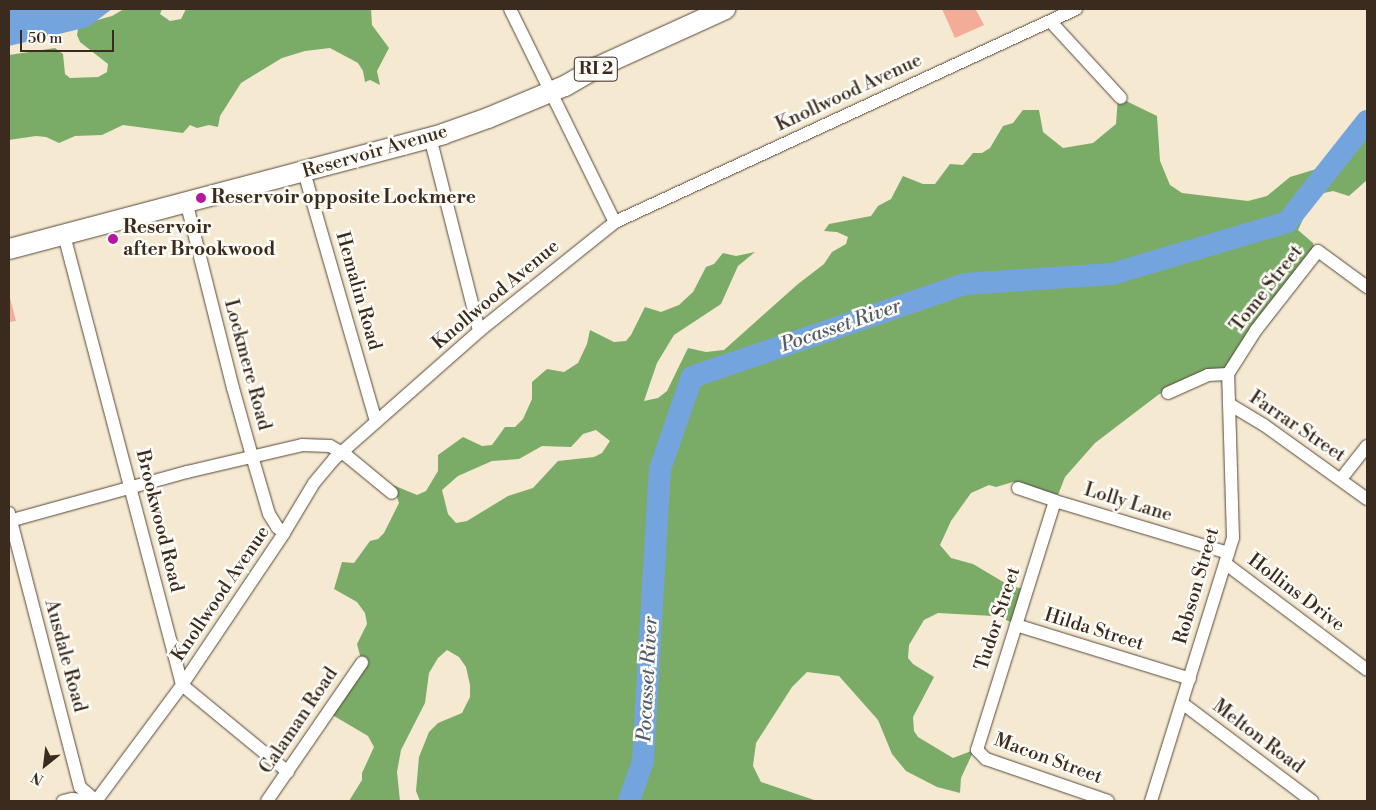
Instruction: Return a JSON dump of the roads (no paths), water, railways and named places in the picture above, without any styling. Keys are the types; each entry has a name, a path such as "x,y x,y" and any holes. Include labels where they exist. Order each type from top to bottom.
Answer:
{"main road":[{"name":"Reservoir Avenue","path":"9,249 304,172 430,137 488,118 549,92 724,9"}],"street":[{"path":"510,9 549,92 585,159 615,222"},
{"name":"Knollwood Avenue","path":"96,801 182,685 284,533 314,483 376,421 479,331 615,222 1076,9"},
{"path":"1051,22 1121,98"},
{"path":"430,137 479,331"},
{"name":"Hemalin Road","path":"304,172 376,421"},
{"name":"Lockmere Road","path":"186,202 233,388 269,514 277,527 284,533"},
{"name":"Brookwood Road","path":"64,235 132,488 182,685"},
{"name":"Tome Street","path":"1228,374 1256,330 1318,251 1367,286"},
{"path":"1168,393 1208,374 1228,374"},
{"name":"Robson Street","path":"1151,801 1227,558 1234,528 1228,374"},
{"name":"Farrar Street","path":"1229,404 1264,425 1367,499"},
{"path":"9,518 302,445 330,446 392,493"},
{"path":"1341,480 1367,446"},
{"name":"Lolly Lane","path":"1018,488 1227,558"},
{"name":"Tudor Street","path":"977,750 1055,501"},
{"name":"Ausdale Road","path":"9,518 80,787 96,801"},
{"name":"Hollins Drive","path":"1227,558 1367,670"},
{"name":"Hilda Street","path":"1016,625 1190,679"},
{"name":"Calaman Road","path":"267,801 362,662"},
{"path":"182,685 288,772"},
{"name":"Melton Road","path":"1182,703 1312,801"},
{"name":"Macon Street","path":"977,750 986,759 1108,801"},
{"path":"63,801 72,799 96,801"}],"water":[{"path":"9,9 112,9 88,27 9,46"}],"waterway":[{"name":"Pocasset River","path":"629,801 643,761 660,469 692,377 965,284 1112,274 1287,222 1367,121"}],"place":[{"name":"Reservoir opposite Lockmere","path":"201,198"},
{"name":"Reservoir after Brookwood","path":"113,239"}]}
